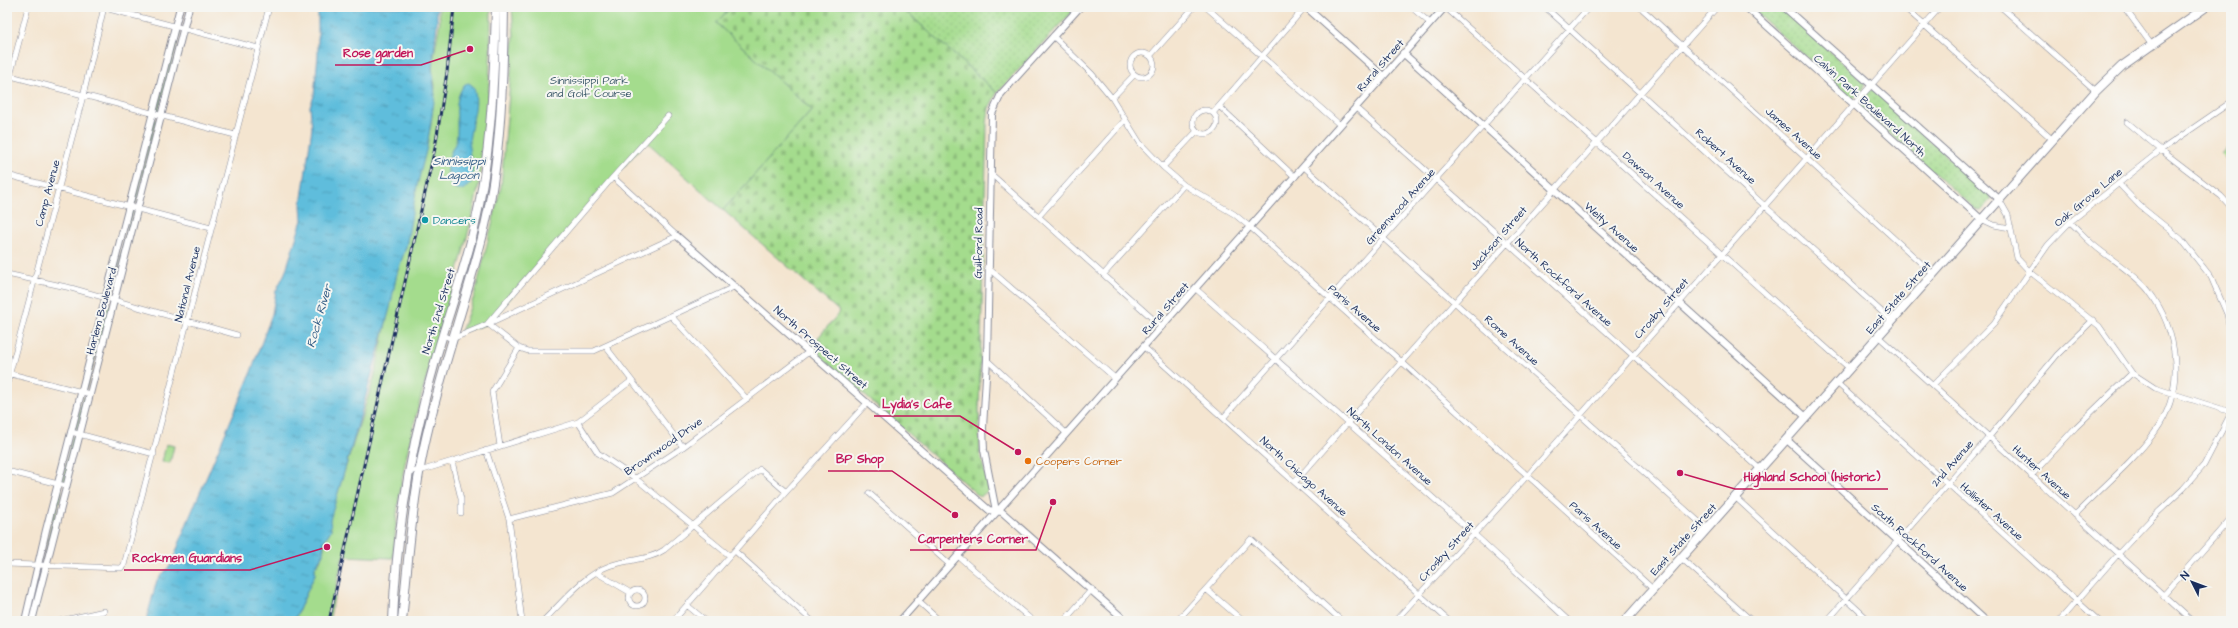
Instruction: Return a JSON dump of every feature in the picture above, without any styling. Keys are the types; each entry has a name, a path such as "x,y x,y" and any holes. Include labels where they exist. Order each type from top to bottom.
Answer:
{"main road":[{"name":"North 2nd Street","path":"393,621 399,543 409,471 443,335 474,229 483,182 492,101 496,7"},
{"name":"North 2nd Street","path":"402,621 420,472 441,375 482,237 493,178 500,104 504,7"},
{"name":"East State Street","path":"1628,620 1849,368 2096,91 2122,66 2151,44 2206,7"}],"street":[{"path":"7,88 28,7"},
{"path":"103,7 258,48"},
{"name":"Camp Avenue","path":"7,384 8,373 83,96 103,7"},
{"name":"Harlem Boulevard","path":"25,621 57,484 180,7"},
{"name":"Harlem Boulevard","path":"32,621 189,7"},
{"name":"National Avenue","path":"46,566 121,568 124,565 154,454 268,7"},
{"name":"Guilford Road","path":"996,511 983,441 983,401 987,360 987,267 992,114 994,105 1000,94 1080,7"},
{"path":"1150,56 1194,7"},
{"path":"1206,7 1340,125"},
{"path":"1213,113 1306,7 1383,76"},
{"path":"1411,7 1430,23"},
{"name":"Rural Street","path":"900,621 996,511 1162,327 1445,7"},
{"name":"Dawson Avenue","path":"1445,7 1849,368"},
{"name":"Robert Avenue","path":"1545,7 1640,91 1892,321"},
{"name":"Greenwood Avenue","path":"1224,417 1437,180 1483,125 1526,79 1569,28 1589,7"},
{"name":"James Avenue","path":"1640,7 1933,274"},
{"name":"Jackson Street","path":"1295,482 1350,423 1506,243 1716,7"},
{"name":"Calvin Park Boulevard North","path":"1746,7 1981,219"},
{"name":"Calvin Park Boulevard North","path":"1784,7 1999,199"},
{"path":"1904,7 2053,140"},
{"name":"Crosby Street","path":"1395,621 1527,476 1940,7"},
{"path":"2001,7 2096,91"},
{"path":"2124,7 2151,44"},
{"name":"Paris Avenue","path":"1053,36 1092,74 1112,98 1140,143 1163,167 1184,185 1234,214 1250,227 1403,363 1653,590"},
{"path":"1134,75 1131,65 1134,57 1141,54 1150,56"},
{"name":"Welty Avenue","path":"1403,54 1806,417"},
{"path":"1134,75 1145,77 1151,74 1154,65 1150,56"},
{"path":"1112,98 1134,75"},
{"path":"9,76 235,135"},
{"name":"Oak Grove Lane","path":"1933,385 1994,323 2048,245 2070,222 2161,150 2231,102"},
{"path":"1219,106 1295,177"},
{"name":"North Rockford Avenue","path":"1356,108 1760,469"},
{"path":"1196,131 1194,123 1196,114 1204,111 1213,113"},
{"path":"1196,131 1206,134 1214,130 1217,121 1213,113"},
{"path":"488,324 612,177 668,116"},
{"path":"1039,216 1125,120"},
{"path":"2127,122 2193,174 2231,207"},
{"path":"1163,167 1196,131"},
{"name":"Rome Avenue","path":"1304,166 1383,239 1707,529"},
{"path":"990,172 1162,327"},
{"path":"7,175 130,205 211,228"},
{"name":"North Prospect Street","path":"612,177 989,510 1002,512 1126,621"},
{"path":"2119,184 2140,206 2181,239 2211,277 2227,314 2231,335"},
{"path":"1104,274 1184,185"},
{"path":"1999,199 2006,207 2017,258 2029,271 2093,320 2111,341 2132,373 2155,388 2231,412 2204,465 2183,489 2118,554 2059,621"},
{"path":"1981,219 1994,226 2010,228"},
{"path":"2070,222 2095,246 2138,280 2160,308 2170,330 2176,359 2172,394 2164,416 2152,436 2075,515"},
{"path":"443,335 452,339 488,324 678,236"},
{"path":"987,267 1115,378"},
{"path":"7,274 105,298 237,335"},
{"path":"488,324 519,348 528,351 594,352 736,286"},
{"name":"North London Avenue","path":"1196,288 1350,423 1474,534 1568,621"},
{"path":"672,317 747,398"},
{"name":"2nd Avenue","path":"1827,621 1989,437 2057,355 2093,320"},
{"name":"Hunter Avenue","path":"1879,336 2192,621"},
{"path":"606,347 683,447"},
{"name":"North Chicago Avenue","path":"1144,347 1224,417 1449,621"},
{"path":"500,446 492,392 519,348"},
{"name":"Brownwood Drive","path":"509,518 613,493 683,447 810,351"},
{"path":"987,360 1066,433"},
{"path":"8,373 90,394"},
{"path":"2032,476 2076,427 2132,373"},
{"path":"409,471 420,472 578,422 631,381"},
{"name":"Hollister Avenue","path":"1837,383 2099,621"},
{"path":"674,621 786,492 868,402"},
{"path":"578,422 598,453 635,478 730,556"},
{"path":"71,432 154,454"},
{"name":"South Rockford Avenue","path":"1787,440 1898,540 1979,619 1986,621"},
{"path":"486,450 509,518 522,621"},
{"path":"452,461 461,499 461,513"},
{"path":"543,621 579,585 596,573 619,563 656,556 760,469 786,492"},
{"path":"7,471 66,486"},
{"path":"869,493 950,565"},
{"path":"1735,497 1870,621"},
{"path":"2163,596 2231,518"},
{"path":"1177,621 1251,539 1342,621"},
{"path":"734,551 812,621"},
{"path":"958,556 1033,621"},
{"path":"1681,558 1752,621"},
{"path":"7,564 46,566"},
{"path":"596,573 631,593"},
{"path":"1206,589 1243,621"},
{"path":"1064,621 1092,590"},
{"path":"918,601 940,621"},
{"path":"688,606 706,621"},
{"path":"60,621 104,611"}],"green space":[{"path":"439,7 491,7 486,125 481,171 468,232 425,383 406,460 398,506 393,558 343,556 329,621 294,621 315,574 315,567 320,561 324,549 324,541 331,530 329,520 374,378 397,273 406,247 415,192 431,125 435,86 432,68 440,21"},
{"name":"Sinnissippi Park and Golf Course","path":"512,7 731,7 716,23 812,110 723,210 646,141 488,324 461,332 475,294 501,187 514,36"},
{"path":"731,7 901,7 997,93 989,108 987,124 979,410 980,453 989,490 980,497 810,347 840,312 723,210 812,110 716,23"},
{"path":"901,7 1077,7 997,93"},
{"path":"1750,7 1781,7 1865,83 1863,90 1852,98"},
{"path":"177,32 180,32 158,112 157,109"},
{"path":"1870,90 1874,90 1989,194 1992,199 1981,211 1976,210 1860,107 1861,101"},
{"path":"156,119 136,203 134,204 154,120"},
{"path":"2231,143 2231,164 2221,154"},
{"path":"133,211 112,295 111,297 131,212"},
{"path":"109,304 110,306 86,389 106,305"},
{"path":"83,397 86,398 77,429 75,428"},
{"path":"75,436 76,438 65,481 62,482 72,437"},
{"path":"166,444 174,446 170,463 162,462"},
{"path":"59,490 62,490 43,562"},
{"path":"39,571 42,572 29,620 27,621"}],"water":[{"name":"Rock River","path":"318,7 437,7 437,24 432,68 435,95 427,147 417,186 406,247 397,273 390,308 330,520 331,530 324,541 323,554 315,567 315,574 294,621 146,621 157,580 171,565 187,523 248,380 272,314 276,291 285,273 302,220 301,205 312,128 310,106 314,96 318,55"},
{"name":"Sinnissippi Lagoon","path":"469,83 474,87 476,95 475,109 469,138 472,181 462,190 455,188 450,184 448,165 450,154 456,141 458,97 465,84"}],"railway":[{"path":"329,621 435,148 447,72 454,7"}],"place":[{"name":"Rose garden","path":"470,49"},
{"name":"Dancers","path":"425,220"},
{"name":"Lydia's Cafe","path":"1018,452"},
{"name":"Coopers Corner","path":"1028,461"},
{"name":"Highland School (historic)","path":"1680,473"},
{"name":"Carpenters Corner","path":"1053,502"},
{"name":"BP Shop","path":"955,515"},
{"name":"Rockmen Guardians","path":"327,547"}]}
